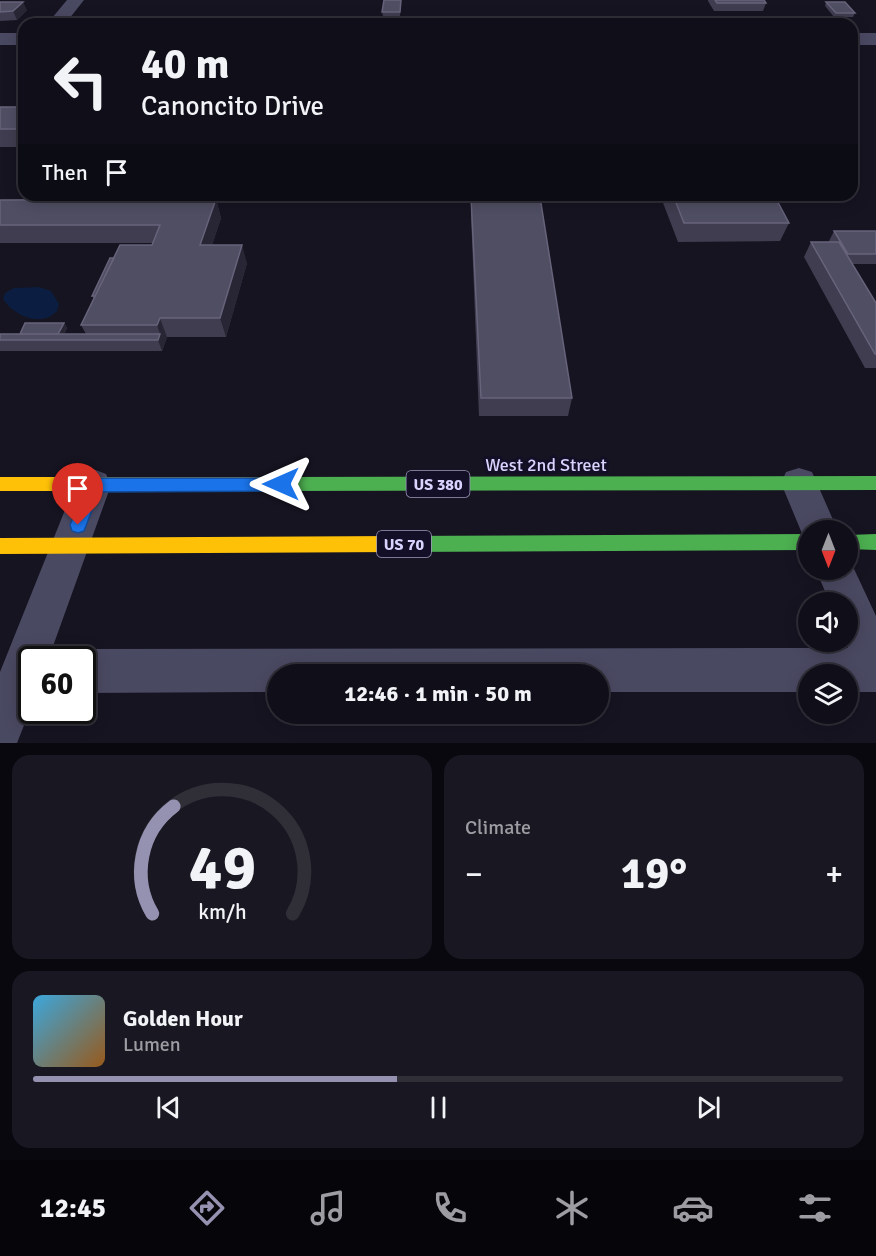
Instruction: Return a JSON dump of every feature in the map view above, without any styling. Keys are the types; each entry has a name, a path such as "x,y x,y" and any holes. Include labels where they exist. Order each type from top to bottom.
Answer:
{"main road":[{"name":"West 2nd Street","path":"0,484 876,483"},
{"name":"US 70","path":"0,546 798,542"},
{"path":"858,542 876,542"}],"street":[{"path":"61,18 76,0"},
{"path":"0,39 18,39"},
{"path":"858,39 876,39"},
{"path":"799,483 814,520"},
{"path":"36,646 93,485"},
{"path":"840,580 876,665"},
{"path":"96,671 876,670"},
{"path":"0,729 18,690"}],"water":[{"path":"39,287 51,291 59,304 57,311 43,319 21,315 3,299 5,293 14,288"}],"building":[{"path":"384,0 401,0 400,12 382,12"},
{"path":"715,0 764,0 766,3 717,3"},
{"path":"0,2 23,2 13,11 0,12"},
{"path":"826,2 845,2 855,13 836,13"},
{"path":"0,107 18,107 18,129 0,129"},
{"path":"0,200 215,201 200,245 242,245 220,318 160,318 157,325 81,325 120,245 152,245 160,225 0,225"},
{"path":"471,201 541,201 572,398 481,398"},
{"path":"675,201 777,201 789,223 684,223"},
{"path":"834,231 876,231 876,254 848,254"},
{"path":"811,242 839,242 876,303 876,354 875,354"},
{"path":"110,258 114,258 95,296 92,296"},
{"path":"25,323 64,323 58,334 20,334"},
{"path":"0,334 160,334 158,340 0,340"}],"traffic: fast":[{"path":"279,484 876,483"},
{"path":"397,544 798,542"},
{"path":"858,542 876,542"}],"traffic: slow":[{"path":"0,484 279,484"},
{"path":"0,546 397,544"}],"route":[{"path":"78,525 93,485 281,484"}]}
